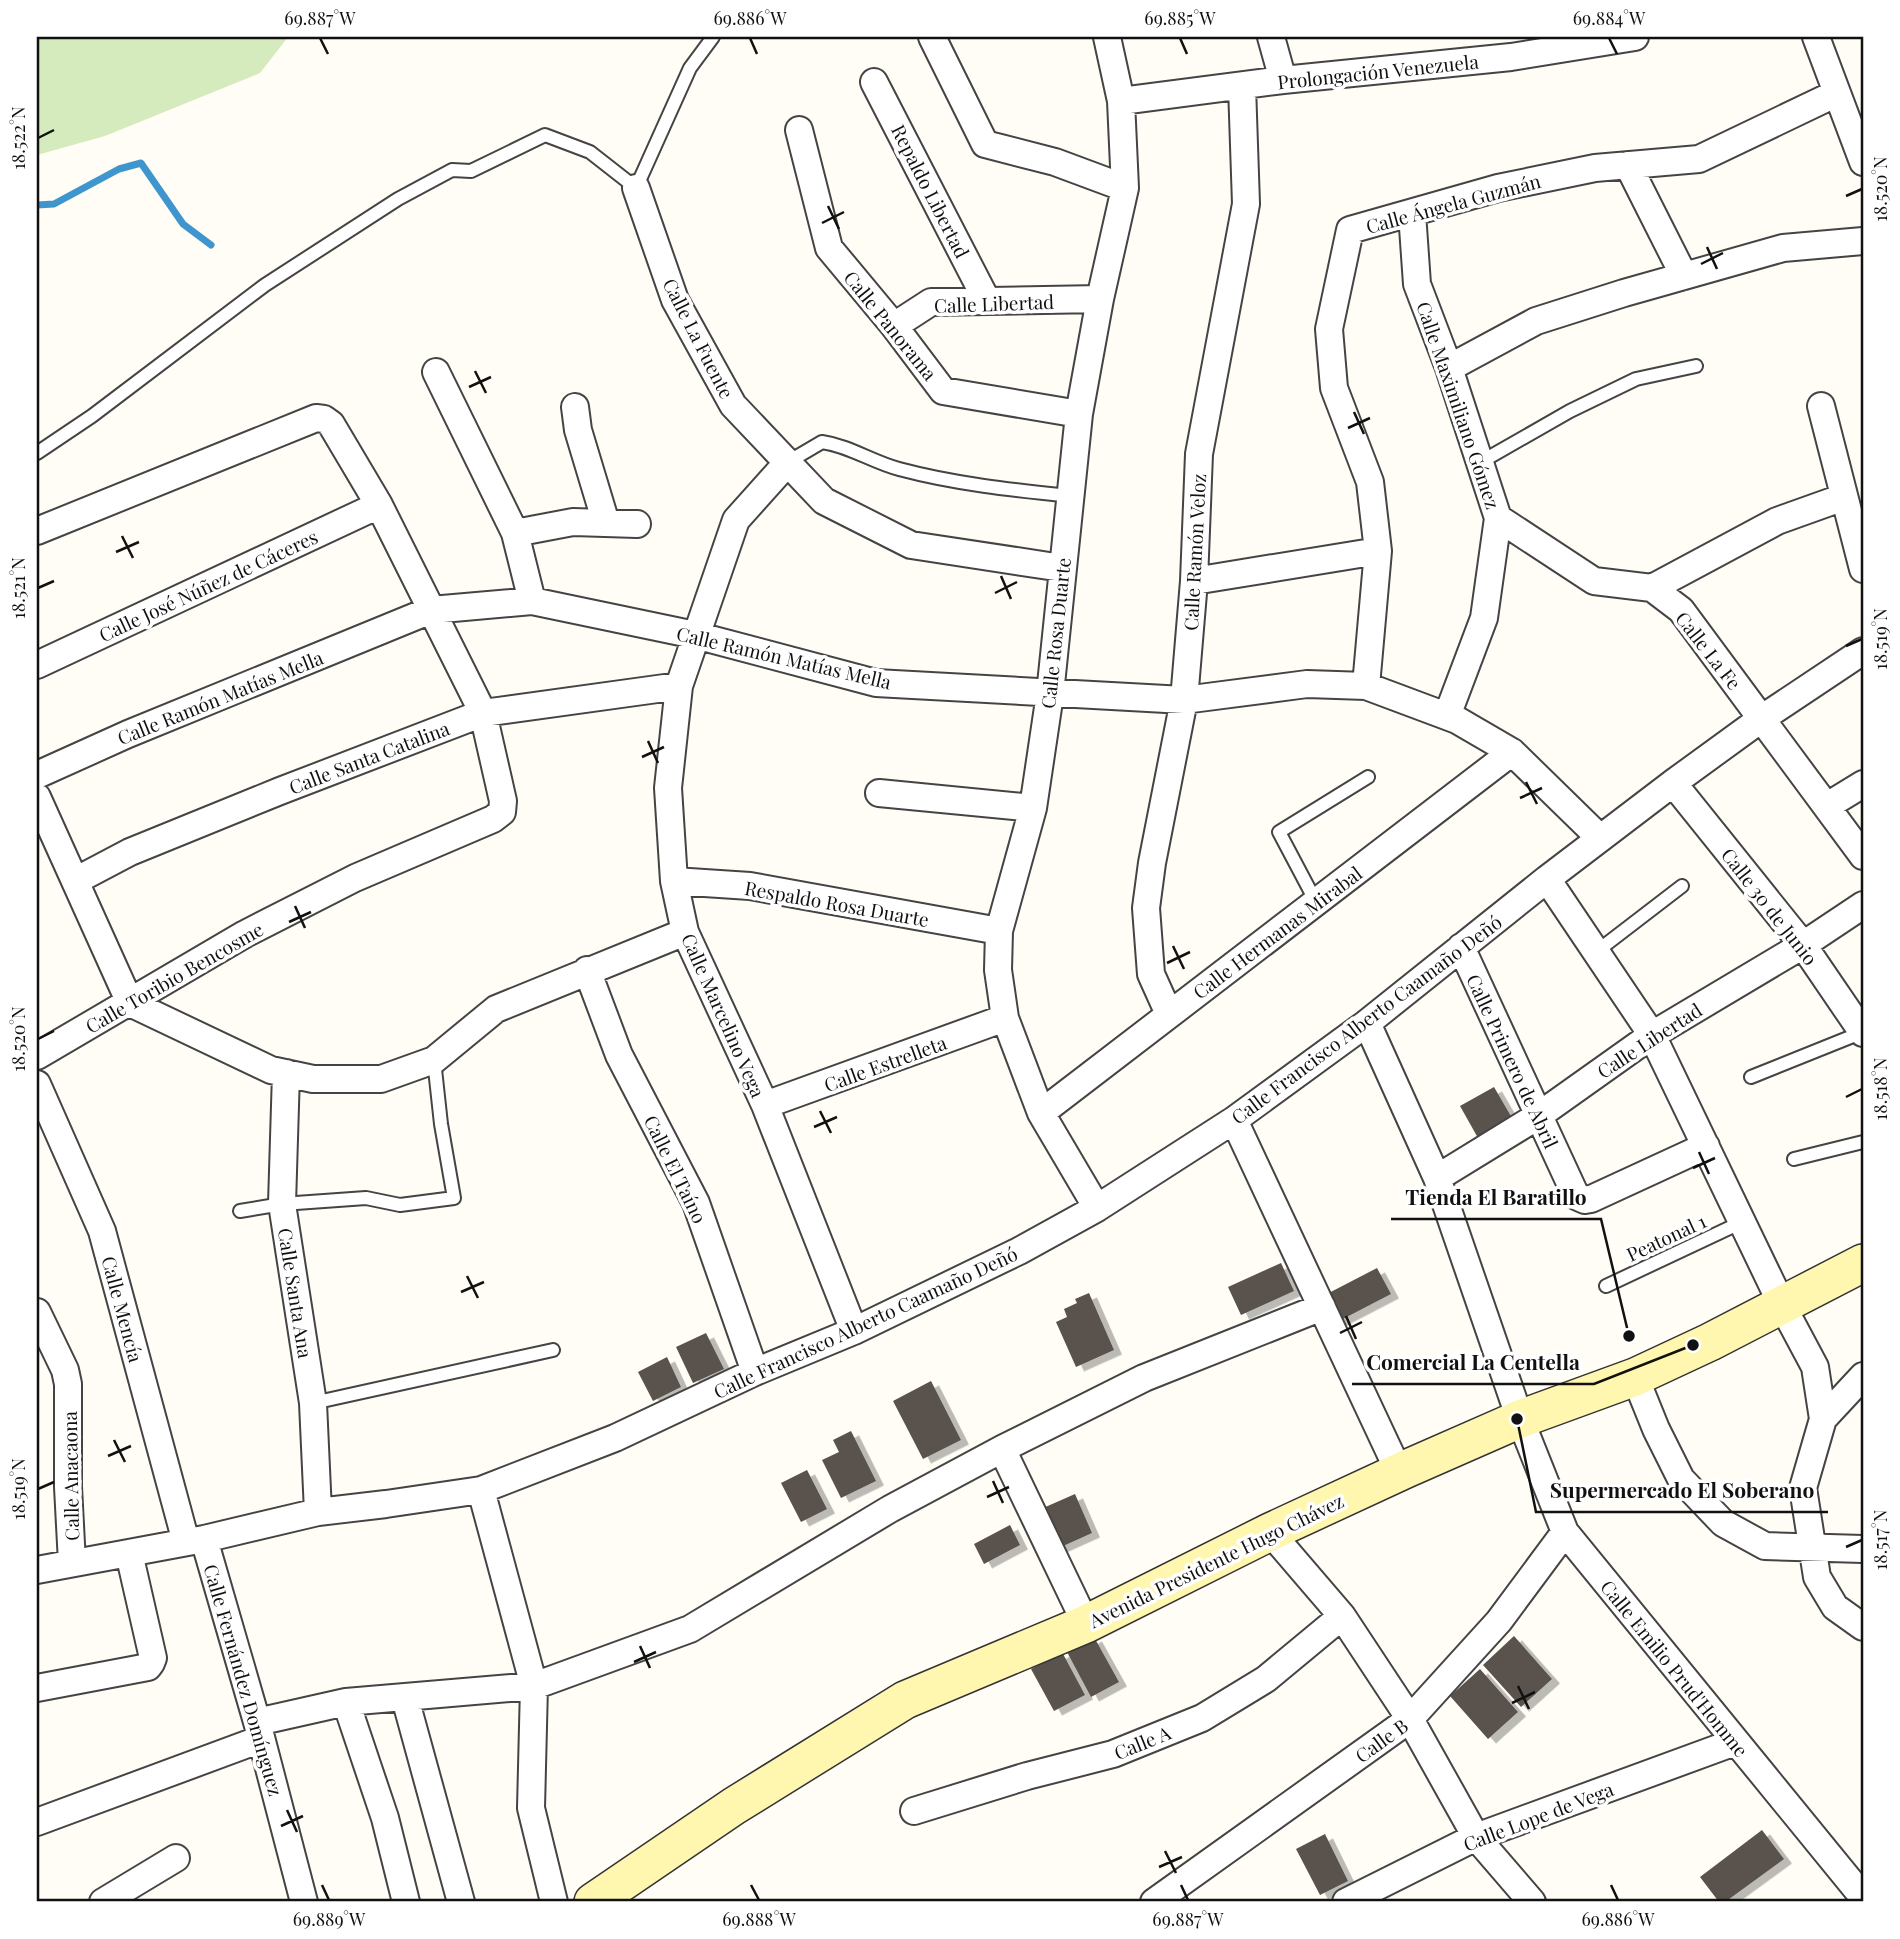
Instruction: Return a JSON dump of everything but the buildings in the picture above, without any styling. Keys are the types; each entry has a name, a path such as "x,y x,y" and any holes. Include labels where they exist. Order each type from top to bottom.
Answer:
{"main road":[{"name":"Avenida Presidente Hugo Chávez","path":"593,1902 734,1806 905,1700 1086,1624 1270,1532 1399,1472 1520,1419 1635,1377 1863,1263"}],"street":[{"path":"932,37 985,144 1055,162 1125,188"},
{"name":"Calle Rosa Duarte","path":"1097,1208 1041,1113 1005,1018 998,970 999,931 1033,808 1050,694 1080,414 1100,299 1125,188 1121,102 1107,37"},
{"path":"1271,37 1283,80"},
{"name":"Prolongación Venezuela","path":"1121,102 1283,80 1511,57 1635,37"},
{"path":"1816,37 1863,162"},
{"name":"Repaldo Libertad","path":"874,82 987,301"},
{"name":"Calle Ramón Veloz","path":"1169,1014 1151,974 1146,908 1152,863 1184,700 1194,581 1199,454 1246,204 1242,86"},
{"name":"Calle Ángela Guzmán","path":"1366,686 1378,551 1370,482 1334,388 1329,328 1350,230 1498,188 1595,168 1699,159 1837,93"},
{"name":"Calle Panorama","path":"799,130 829,248 894,326 943,391 1080,414"},
{"path":"1628,165 1684,276"},
{"name":"Calle La Fuente","path":"636,188 675,300 733,405 824,500 911,545 1062,568"},
{"name":"Calle Maximiliano Gómez","path":"1412,213 1417,284 1499,518 1484,618 1447,716"},
{"path":"1449,369 1536,321 1783,248 1863,241"},
{"name":"Calle Libertad","path":"894,326 931,302 1100,299"},
{"path":"436,372 516,533 532,601"},
{"path":"1821,406 1863,569"},
{"path":"575,407 578,430 606,523"},
{"path":"38,525 316,418 324,419 331,424 379,505 483,713"},
{"name":"Calle Marcelino Vega","path":"788,462 736,520 679,686 668,788 674,881 685,932 765,1105 854,1331"},
{"path":"1499,518 1594,581 1652,588 1777,521 1843,497"},
{"name":"Calle José Núñez de Cáceres","path":"37,665 379,505"},
{"path":"516,533 573,522 637,524"},
{"path":"1194,581 1378,551"},
{"name":"Calle La Fe","path":"1652,588 1681,610 1863,856"},
{"name":"Calle Ramón Matías Mella","path":"37,775 128,734 431,610 532,601 695,635 876,683 1184,700 1307,684 1366,686 1447,716 1512,752 1600,838"},
{"name":"Calle Francisco Alberto Caamaño Deñó","path":"37,1570 195,1541 318,1511 481,1490 615,1438 755,1372 854,1331 1019,1251 1097,1208 1234,1121 1367,1023 1547,879 1673,783 1761,719 1863,651"},
{"name":"Calle Santa Catalina","path":"75,881 130,852 280,790 483,713 679,686"},
{"name":"Calle Toribio Bencosme","path":"37,1056 269,922 355,878 493,820 502,812 503,801 483,713"},
{"name":"Calle Hermanas Mirabal","path":"1041,1113 1512,752"},
{"name":"Calle 30 de Junio","path":"1673,783 1803,945 1863,1033"},
{"path":"1827,806 1863,783"},
{"path":"879,793 1033,808"},
{"path":"37,797 130,1003 271,1070 313,1080 381,1079 434,1060 496,1009 685,932"},
{"path":"1547,879 1652,1035 1815,1367 1823,1419 1803,1488 1817,1577 1835,1607 1863,1627"},
{"name":"Respaldo Rosa Duarte","path":"674,881 750,886 999,931"},
{"name":"Calle Libertad","path":"1437,1178 1538,1116 1652,1035 1803,945 1863,905"},
{"name":"Calle Primero de Abril","path":"1461,947 1576,1196 1585,1200 1706,1146"},
{"name":"Calle El Taíno","path":"587,970 619,1055 696,1203 755,1372"},
{"name":"Calle Estrelleta","path":"765,1105 855,1075 1005,1018"},
{"name":"Calle Emilio Prud'Homme","path":"1367,1023 1437,1178 1520,1419 1565,1532 1863,1897"},
{"name":"Calle Santa Ana","path":"286,1073 282,1204 313,1403 318,1511"},
{"name":"Calle Mencía","path":"37,1084 102,1231 195,1541"},
{"path":"1234,1121 1399,1472"},
{"path":"37,1822 259,1731 346,1702 534,1686 690,1629 890,1509 1002,1449 1144,1378 1322,1307"},
{"name":"Calle Anacaona","path":"37,1312 65,1370 68,1384 68,1487 72,1563"},
{"path":"1823,1419 1863,1376"},
{"path":"1635,1377 1656,1429 1681,1479 1723,1523 1765,1546 1863,1549"},
{"path":"1002,1449 1086,1624"},
{"path":"481,1490 534,1686 531,1808 554,1902"},
{"path":"1270,1532 1342,1616 1410,1719 1476,1837 1532,1902"},
{"name":"Calle B","path":"1154,1902 1410,1719 1499,1621 1565,1532"},
{"name":"Calle Fernández Domínguez","path":"195,1541 259,1731 304,1902"},
{"path":"37,1688 148,1667 151,1663 153,1658 129,1553"},
{"name":"Calle A","path":"914,1811 1027,1776 1114,1755 1202,1717 1266,1679 1342,1616"},
{"path":"405,1698 461,1902"},
{"path":"346,1702 385,1818 406,1902"},
{"name":"Calle Lope de Vega","path":"1346,1902 1476,1837 1735,1742"},
{"path":"103,1902 176,1858"}],"lane":[{"path":"37,453 92,416 265,285 398,199 452,170 471,171 545,135 590,152 636,188 690,68 713,37"},
{"path":"1479,463 1570,411 1636,379 1696,366"},
{"path":"788,462 822,442 839,444 895,468 985,488 1070,496"},
{"path":"1316,902 1279,832 1368,777"},
{"path":"1596,952 1682,886"},
{"path":"1751,1077 1863,1033"},
{"path":"240,1211 282,1204 366,1198 400,1205 454,1198 440,1124 434,1060"},
{"path":"1794,1159 1863,1142"},
{"name":"Peatonal 1","path":"1606,1286 1742,1222"},
{"path":"313,1403 553,1350"}],"green space":[{"path":"37,37 288,37 260,73 105,136 37,155"}],"waterway":[{"path":"37,205 54,204 119,169 141,163 183,224 211,245"}],"place":[{"name":"Tienda El Baratillo","path":"1629,1336"},
{"name":"Comercial La Centella","path":"1693,1345"},
{"name":"Supermercado El Soberano","path":"1517,1419"}]}
